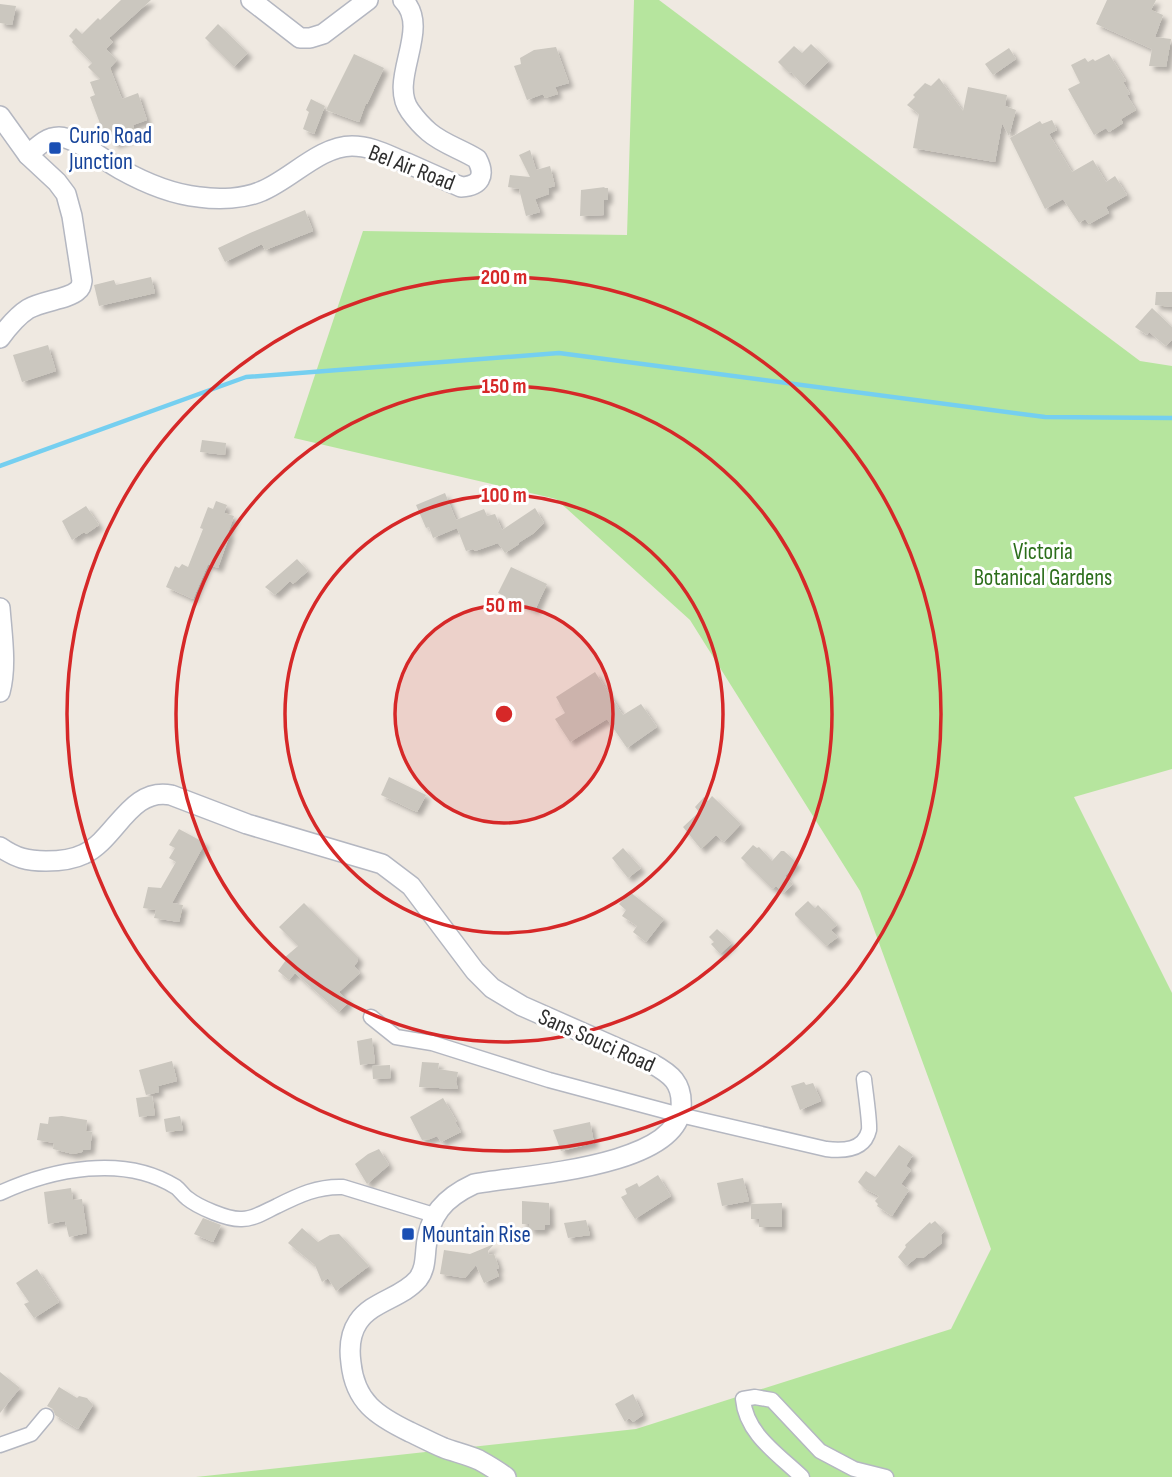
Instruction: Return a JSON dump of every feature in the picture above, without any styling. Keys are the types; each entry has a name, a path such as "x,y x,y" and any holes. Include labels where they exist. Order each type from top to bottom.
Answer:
{"main road":[{"path":"251,0 300,38 310,38 323,34 368,0"},
{"name":"Bel Air Road","path":"28,155 44,141 67,138 118,169 165,191 182,195 229,198 262,192 323,154 350,146 379,151 461,187 471,187 481,176 477,159 428,131 408,108 403,84 413,28 412,14 403,0"},
{"path":"0,117 28,155 66,194 82,285 77,291 26,310 0,338"},
{"path":"0,608 3,659 0,692"},
{"name":"Sans Souci Road","path":"0,847 18,858 36,861 61,861 84,854 98,844 140,800 162,794 247,824 382,864 411,886 475,971 492,988 522,1006 668,1073 680,1092 680,1115"},
{"path":"506,1477 478,1460 443,1448 387,1420 368,1406 357,1391 352,1373 350,1347 356,1325 370,1309 407,1289 416,1281 425,1263 429,1228 434,1216 457,1192 474,1184 600,1164 631,1154 663,1138 673,1129 680,1115"}],"street":[{"path":"371,1017 396,1037 432,1043 549,1080 680,1115 840,1151 860,1144 869,1131 864,1079"},
{"path":"0,1193 26,1181 76,1169 115,1168 139,1171 162,1180 207,1209 242,1220 327,1186 343,1187 434,1216"},
{"path":"802,1477 759,1437 744,1412 743,1399 772,1400 820,1451 854,1469 886,1477"},
{"path":"0,1445 31,1434 46,1416"}],"green space":[{"name":"Victoria Botanical Gardens","path":"634,0 659,0 1140,361 1172,366 1172,769 1074,797 1172,993 1172,1477 196,1477 636,1429 951,1329 991,1249 860,891 690,620 556,499 294,438 363,231 627,235"}],"building":[{"path":"121,0 151,0 109,38 113,42 106,49 117,60 110,68 122,99 138,93 147,120 133,125 137,136 114,144 109,132 104,134 90,97 95,95 90,82 100,79 88,67 92,63 69,36 76,28 82,34"},
{"path":"1107,0 1156,0 1151,10 1163,15 1155,37 1171,39 1166,67 1149,66 1152,49 1096,24"},
{"path":"0,4 16,6 12,25 0,23"},
{"path":"218,24 248,53 234,67 205,38"},
{"path":"811,44 829,61 804,86 778,62 794,46 802,53"},
{"path":"556,47 569,83 555,87 558,94 545,98 543,94 527,100 514,66 521,64 520,58 534,50"},
{"path":"1009,48 1016,59 993,75 985,64"},
{"path":"354,54 384,68 359,122 326,110"},
{"path":"1109,54 1126,81 1123,82 1130,94 1127,95 1136,110 1121,119 1123,123 1109,132 1106,128 1094,135 1068,89 1080,83 1071,65 1085,58 1088,62 1093,59 1095,61"},
{"path":"939,78 963,111 968,87 1007,95 1005,106 1016,110 1009,136 1002,123 995,162 913,148 919,114 907,105 925,83 931,86"},
{"path":"311,99 325,106 314,134 303,129"},
{"path":"1052,120 1057,130 1049,134 1072,172 1093,160 1106,182 1115,176 1127,195 1106,207 1109,213 1089,224 1085,219 1079,223 1063,199 1045,209 1010,138 1040,121 1042,124"},
{"path":"530,150 536,170 550,166 555,186 548,188 549,194 535,199 540,212 526,216 519,189 508,187 510,175 530,177 519,155"},
{"path":"608,188 608,200 604,200 604,215 580,216 581,190"},
{"path":"305,210 313,231 265,250 262,244 225,262 218,248"},
{"path":"151,277 155,293 99,306 94,285 114,280 116,285"},
{"path":"1156,292 1172,292 1172,307 1155,305"},
{"path":"1152,308 1172,327 1172,340 1166,346 1149,332 1147,335 1135,327"},
{"path":"48,345 56,371 22,382 13,355"},
{"path":"202,440 226,443 225,455 200,452"},
{"path":"445,493 456,520 484,509 487,516 495,514 502,530 535,508 544,523 505,553 498,543 475,551 466,551 457,528 433,538 416,505"},
{"path":"216,501 227,505 224,513 234,516 228,533 230,534 218,568 208,564 193,599 166,587 175,566 179,568 182,564 188,567 203,529 200,528 208,507 213,509"},
{"path":"86,506 99,525 72,540 62,521"},
{"path":"297,559 308,571 293,584 290,581 275,595 265,587"},
{"path":"511,567 547,584 535,610 498,593"},
{"path":"595,672 623,715 641,704 657,727 627,748 607,719 570,742 555,719 565,713 556,697"},
{"path":"389,777 426,795 417,812 381,795"},
{"path":"712,796 741,824 724,842 716,835 701,849 683,827 699,812 695,807 704,797 708,801"},
{"path":"179,829 205,843 172,903 183,905 179,922 154,918 156,910 143,908 148,887 161,888 176,862 169,858 175,848 169,845"},
{"path":"753,845 759,847 772,861 784,851 797,863 785,876 793,884 784,893 776,886 772,889 741,858"},
{"path":"623,848 641,868 628,878 612,858"},
{"path":"630,892 664,919 646,942 633,932 637,926 622,916 626,910 619,904"},
{"path":"808,901 815,908 818,905 837,925 831,930 838,937 826,946 795,915"},
{"path":"304,903 358,957 354,966 360,973 339,992 349,1002 339,1012 295,973 289,980 278,971 286,960 284,958 298,946 279,927"},
{"path":"717,929 732,943 720,954 711,944 714,942 709,937"},
{"path":"372,1038 375,1063 360,1065 357,1041"},
{"path":"172,1061 177,1081 158,1086 159,1092 146,1095 139,1070"},
{"path":"422,1062 439,1063 438,1069 458,1072 458,1089 419,1087"},
{"path":"390,1065 391,1078 373,1079 372,1066"},
{"path":"804,1082 806,1085 813,1083 821,1101 800,1110 791,1086"},
{"path":"152,1096 155,1115 139,1117 136,1098"},
{"path":"443,1098 461,1132 441,1142 437,1136 422,1140 410,1117"},
{"path":"180,1116 183,1130 166,1132 164,1119"},
{"path":"49,1117 87,1120 86,1131 92,1132 90,1150 73,1154 53,1149 54,1143 37,1140 40,1123 48,1124"},
{"path":"590,1122 594,1143 561,1151 553,1130"},
{"path":"899,1145 913,1155 906,1166 911,1170 901,1184 909,1190 892,1216 877,1206 875,1201 879,1196 858,1182 866,1171 875,1177"},
{"path":"379,1149 389,1165 367,1184 355,1164"},
{"path":"658,1175 671,1196 635,1219 621,1197 627,1194 625,1189 637,1183 639,1187"},
{"path":"743,1178 749,1201 722,1206 717,1183"},
{"path":"71,1188 73,1200 82,1199 87,1233 69,1237 65,1221 48,1224 44,1192"},
{"path":"522,1201 549,1203 550,1225 545,1225 544,1230 529,1230 529,1224 522,1224"},
{"path":"782,1203 782,1227 759,1227 759,1219 751,1219 751,1204"},
{"path":"203,1218 221,1225 213,1242 194,1234"},
{"path":"586,1220 590,1235 568,1238 564,1223"},
{"path":"935,1221 945,1231 941,1235 942,1243 923,1258 916,1258 906,1266 898,1257 905,1245 930,1222 931,1224"},
{"path":"302,1228 318,1242 330,1235 339,1234 369,1266 336,1291 328,1278 322,1282 315,1265 288,1243"},
{"path":"494,1244 488,1251 489,1255 494,1254 499,1276 484,1283 476,1265 465,1278 440,1274 444,1250 470,1254"},
{"path":"37,1269 59,1302 34,1318 24,1304 29,1302 16,1283"},
{"path":"0,1372 20,1388 0,1413"},
{"path":"59,1387 77,1398 87,1398 93,1405 78,1429 55,1415 53,1409 47,1406"},
{"path":"633,1394 643,1415 633,1422 629,1418 625,1422 615,1404"}],"waterway":[{"path":"0,466 246,377 559,353 1045,417 1172,418"}],"place":[{"name":"Curio Road Junction","path":"55,148"},
{"name":"Mountain Rise","path":"408,1234"}]}
